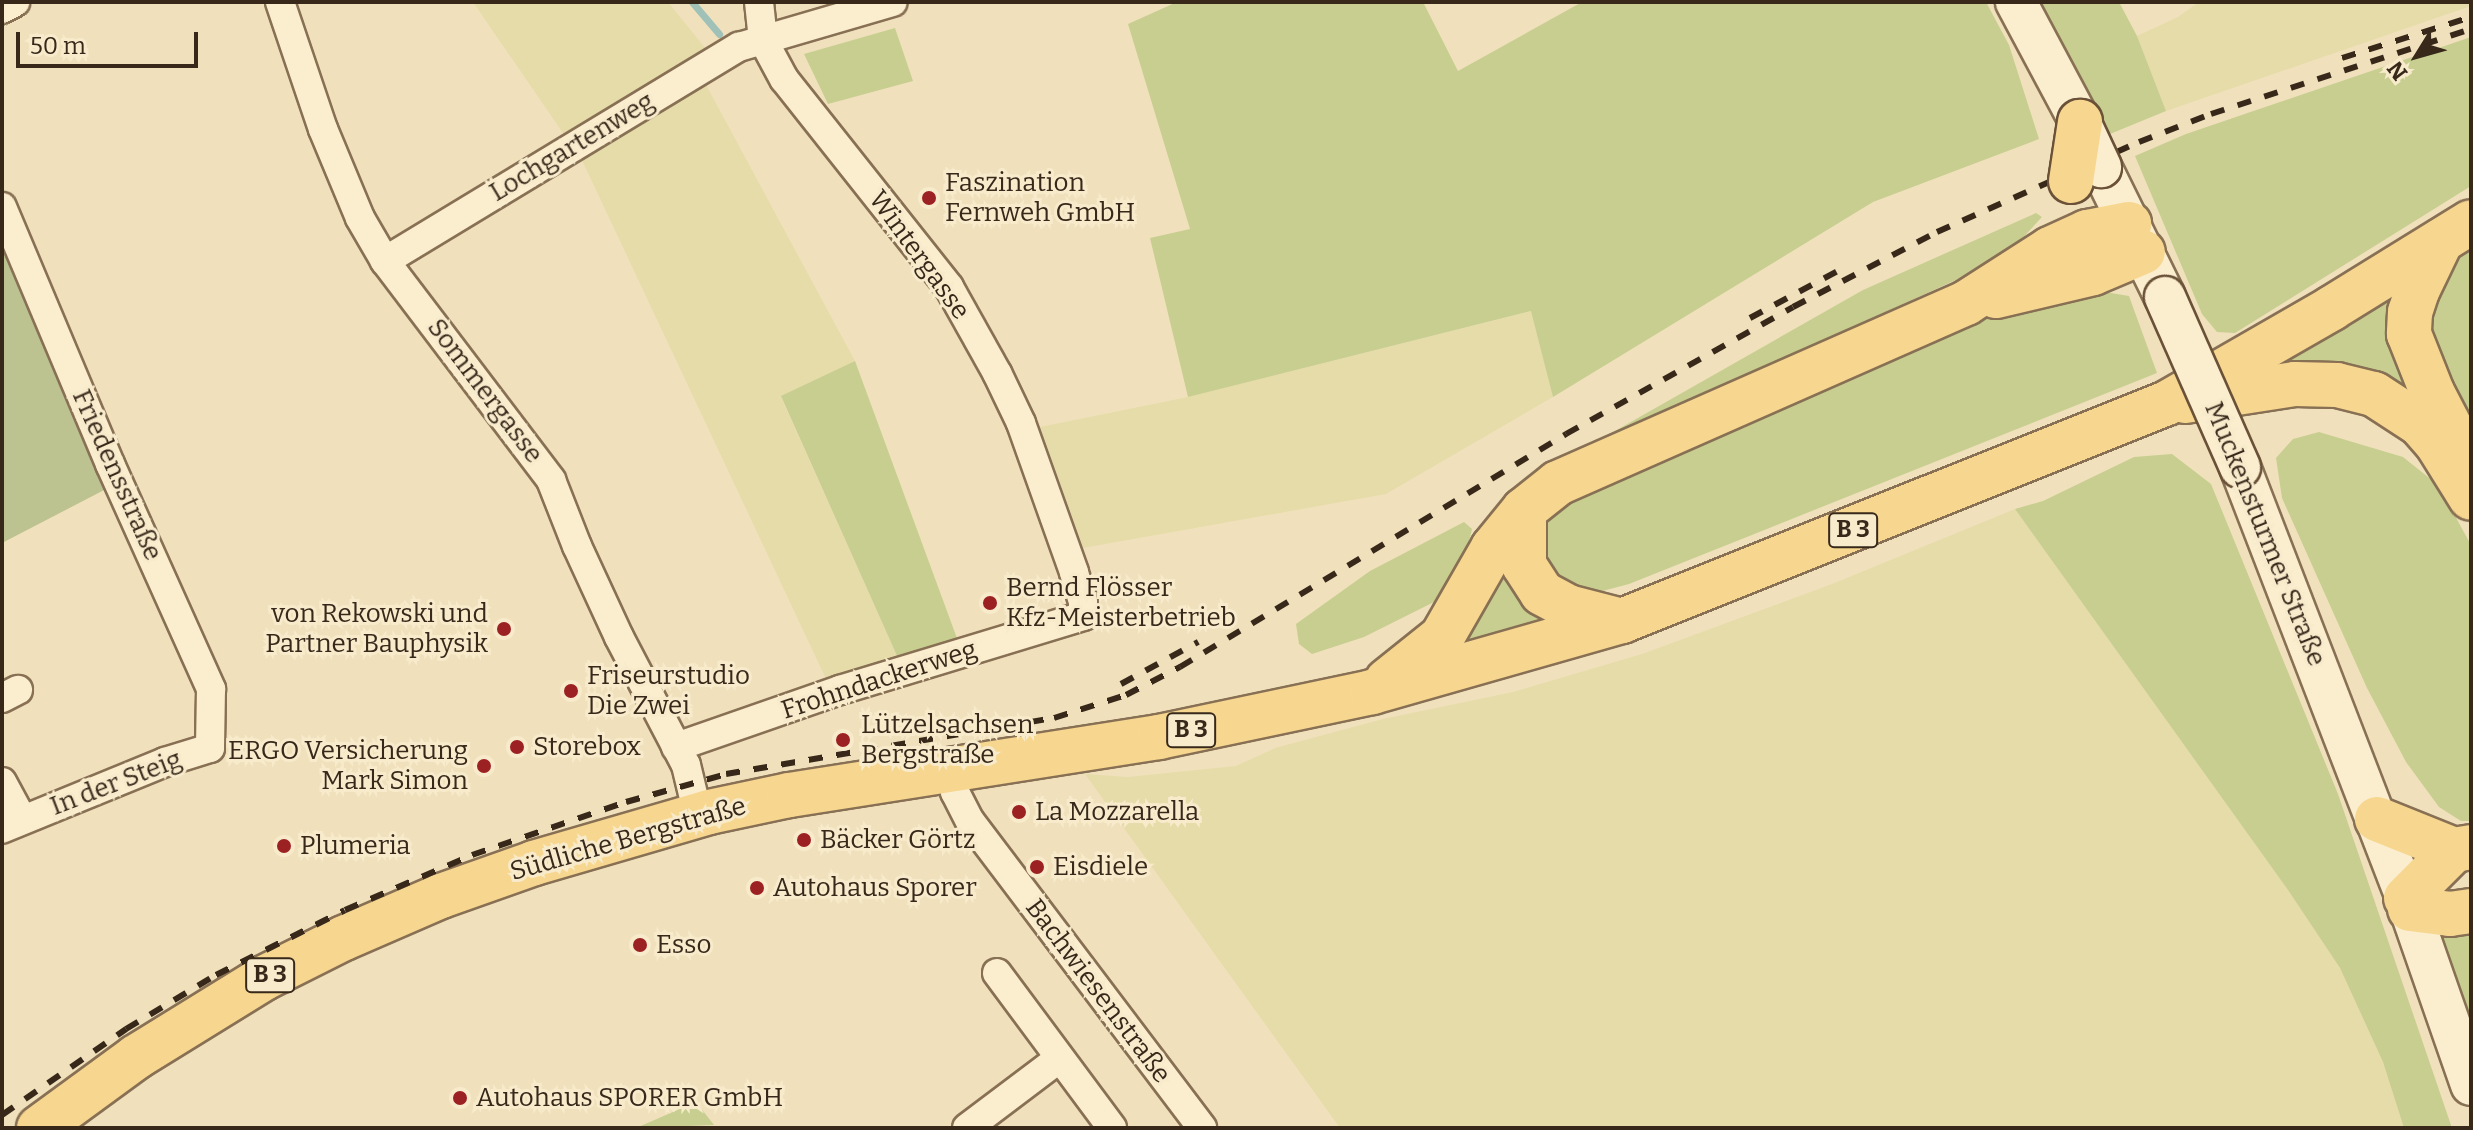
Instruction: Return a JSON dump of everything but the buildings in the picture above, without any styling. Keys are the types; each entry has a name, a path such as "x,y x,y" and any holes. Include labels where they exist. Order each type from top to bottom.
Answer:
{"main road":[{"path":"2016,2 2080,122 2086,174 2050,249"},
{"name":"Muckensturmer Straße","path":"2086,174 2136,238 2240,467 2377,819 2471,1085"},
{"path":"1372,692 1442,637 1493,548 1524,510 1558,483 1966,303 2050,249 2087,232 2136,238"},
{"path":"2456,232 2417,291 2410,312 2409,334 2426,380 2471,466"},
{"name":"B 3","path":"1372,692 1622,621 2167,403 2456,232"},
{"path":"1966,303 2093,273 2136,238"},
{"path":"2167,403 2295,384 2337,385 2374,394 2420,424 2438,445 2471,498"},
{"path":"1524,510 1524,565 1542,593 1568,607 1622,621"},
{"name":"Südliche Bergstraße","path":"39,1128 128,1063 222,1002 344,938 441,896 700,803 950,770 1159,737 1372,692"},
{"path":"2377,819 2463,848 2408,903"},
{"path":"2408,903 2450,914 2471,911"}],"street":[{"path":"2,9 15,2"},
{"name":"Sommergasse","path":"280,2 323,129 360,218 385,261 551,480 614,627 676,747 700,803"},
{"name":"Wintergasse","path":"759,2 763,40 784,79 949,287 997,373 1021,423 1069,557 1083,602 1083,616"},
{"name":"Lochgartenweg","path":"385,261 739,47 893,2"},
{"name":"Friedensstraße","path":"2,207 115,475 200,660 211,689 210,748"},
{"name":"Frohndackerweg","path":"676,747 840,690 1083,616"},
{"name":"In der Steig","path":"2,782 12,824 165,762 210,748"},
{"name":"Bachwiesenstraße","path":"950,770 955,792 970,821 1202,1128"},
{"path":"997,973 1112,1128"},
{"path":"967,1128 1060,1058"}],"shaded area":[{"path":"473,2 668,2 706,49 565,136"},
{"path":"2199,2 2471,2 2471,6 2166,111 2137,36 2178,17"},
{"path":"705,83 855,361 781,397 898,658 827,681 580,156"},
{"path":"1532,311 1553,397 1386,494 1083,548 1040,427 1188,397"},
{"path":"2015,509 2288,890 2340,968 2383,1062 2404,1128 1340,1128 1085,774 1128,777 1236,766 1275,748 1383,719 1513,692 1642,654 1832,584"}],"green space":[{"path":"1177,2 1423,2 1458,71 1582,2 1986,2 2009,45 2039,139 1873,202 1553,397 1531,311 1188,397 1150,238 1190,229 1128,24"},
{"path":"2035,2 2119,2 2137,36 2166,111 2110,134"},
{"path":"895,28 913,81 828,104 804,54"},
{"path":"2471,37 2471,186 2235,333 2217,332 2202,314 2135,156 2186,134"},
{"path":"2036,213 2042,217 2004,258 1578,452 1863,290"},
{"path":"2,241 108,488 2,543"},
{"path":"2471,241 2471,442 2423,315 2451,254"},
{"path":"2408,281 2418,391 2237,382"},
{"path":"2087,289 2129,296 2157,373 1629,584 1576,598 1557,591 1531,530 1594,480 2011,308"},
{"path":"855,361 958,641 898,658 781,396"},
{"path":"2319,432 2403,457 2438,485 2471,545 2471,821 2461,821 2439,807 2406,762 2367,688 2282,498 2276,458 2293,439"},
{"path":"2172,454 2211,484 2338,794 2452,1128 2404,1128 2383,1062 2340,968 2288,890 2015,509 2043,501 2134,457"},
{"path":"1464,522 1472,529 1463,569 1434,602 1364,637 1312,654 1299,644 1296,624 1370,571"},
{"path":"1500,550 1557,620 1440,656"},
{"path":"2427,922 2471,922 2471,1052"},
{"path":"696,1102 714,1125 636,1128"}],"waterway":[{"path":"692,2 719,34"}],"railway":[{"path":"2342,58 2471,17"},
{"path":"2,1115 126,1029 216,975 345,910 472,855 626,802 726,774 1054,718 1126,695 1180,667 1566,434 1793,307 1937,232 2139,142 2211,114 2471,29"},
{"path":"1750,318 1849,265"},
{"path":"1121,684 1198,642"}],"place":[{"name":"Faszination Fernweh GmbH","path":"929,198"},
{"name":"Bernd Flösser Kfz-Meisterbetrieb","path":"990,603"},
{"name":"von Rekowski und Partner Bauphysik","path":"504,629"},
{"name":"Friseurstudio Die Zwei","path":"571,691"},
{"name":"Lützelsachsen Bergstraße","path":"843,740"},
{"name":"Storebox","path":"517,747"},
{"name":"ERGO Versicherung Mark Simon","path":"484,766"},
{"name":"La Mozzarella","path":"1019,812"},
{"name":"Bäcker Görtz","path":"804,840"},
{"name":"Plumeria","path":"284,846"},
{"name":"Eisdiele","path":"1037,867"},
{"name":"Autohaus Sporer","path":"757,888"},
{"name":"Esso","path":"640,945"},
{"name":"Autohaus SPORER GmbH","path":"460,1098"}]}
